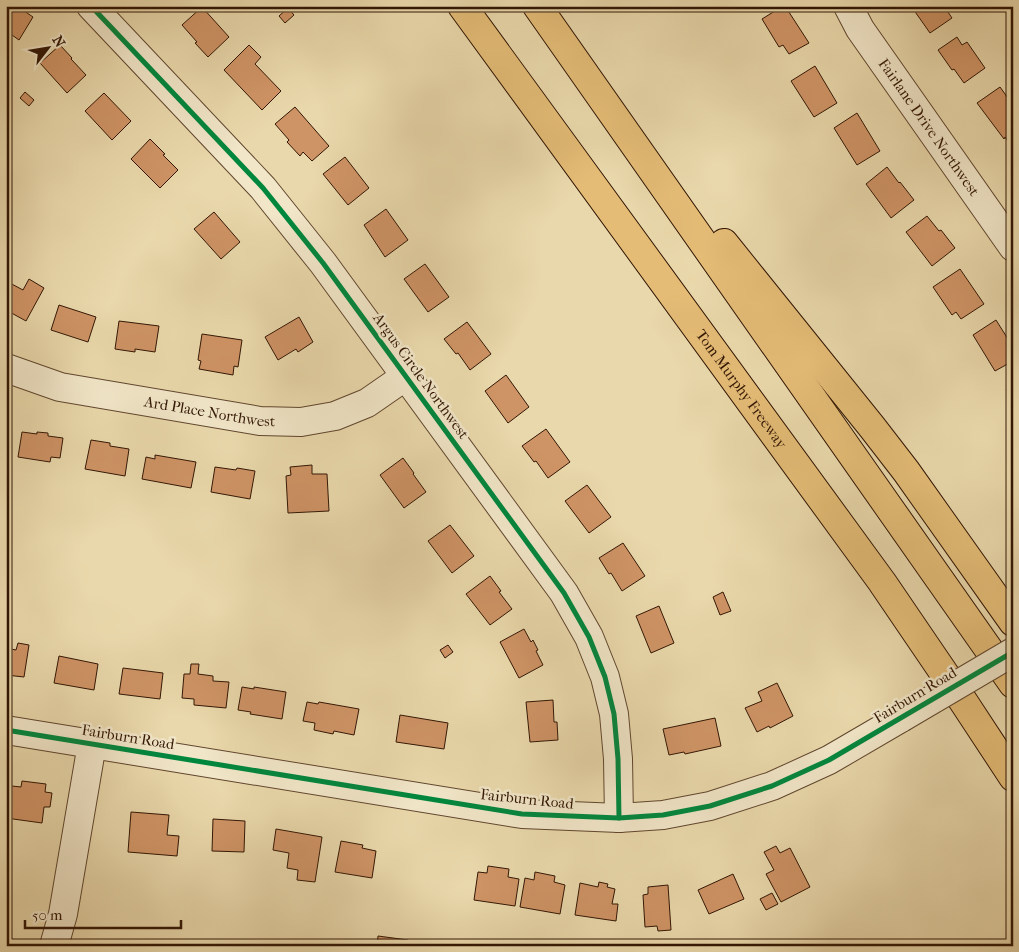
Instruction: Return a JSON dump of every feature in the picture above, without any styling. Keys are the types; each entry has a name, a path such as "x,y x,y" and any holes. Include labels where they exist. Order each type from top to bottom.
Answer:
{"highway":[{"name":"Tom Murphy Freeway","path":"462,6 882,582 1013,777"},
{"path":"538,6 1013,684"},
{"path":"562,41 872,427 1013,622"}],"street":[{"name":"Argus Circle Northwest","path":"91,6 263,188 324,263 564,593 589,637 605,677 614,714 618,759 619,818"},
{"name":"Fairlane Drive Northwest","path":"848,6 860,29 1013,247"},
{"name":"Ard Place Northwest","path":"6,368 60,387 260,421 301,422 335,416 367,403 406,376"},
{"name":"Fairburn Road","path":"6,730 522,814 619,818 663,815 710,806 772,786 830,760 1013,652"},
{"path":"54,946 63,914 92,744"}],"building":[{"path":"6,6 17,6 33,17 19,40 12,35 6,44"},
{"path":"785,6 809,43 789,54 783,45 779,47 762,19"},
{"path":"911,6 944,6 952,18 930,33"},
{"path":"202,7 229,37 208,57 182,25"},
{"path":"288,8 294,15 285,23 279,16"},
{"path":"957,37 962,45 967,42 985,68 964,83 938,50"},
{"path":"60,45 86,75 67,93 40,63"},
{"path":"249,45 261,57 255,64 281,91 262,110 224,70"},
{"path":"815,66 837,103 814,117 791,81"},
{"path":"1000,87 1013,105 1012,147 977,103"},
{"path":"25,92 34,100 29,106 20,98"},
{"path":"104,93 131,121 112,140 85,111"},
{"path":"295,107 329,146 312,161 303,152 300,156 287,142 289,140 275,124"},
{"path":"857,113 880,151 857,165 834,128"},
{"path":"150,139 178,170 160,188 131,159"},
{"path":"345,157 369,188 348,205 323,174"},
{"path":"887,167 914,200 891,218 866,184"},
{"path":"386,209 408,240 385,257 364,225"},
{"path":"214,212 240,242 221,259 194,229"},
{"path":"927,216 955,248 932,266 906,232"},
{"path":"425,264 449,297 428,312 404,279"},
{"path":"960,269 984,304 961,319 956,312 952,315 933,287"},
{"path":"29,279 44,288 26,321 6,310 6,281 23,290"},
{"path":"59,305 96,317 88,342 51,330"},
{"path":"299,317 313,342 298,352 296,349 278,360 265,337"},
{"path":"996,320 1013,347 1013,361 995,371 973,335"},
{"path":"119,321 159,326 155,352 115,349"},
{"path":"467,322 491,354 470,370 458,353 456,354 444,339"},
{"path":"202,334 242,340 238,367 234,366 233,375 199,369 201,361 198,360"},
{"path":"506,375 529,407 508,423 485,391"},
{"path":"1013,385 1013,399 1007,389"},
{"path":"546,429 570,462 548,478 522,446"},
{"path":"22,432 48,433 48,436 63,438 60,458 51,457 50,462 18,457"},
{"path":"91,440 129,449 125,476 85,469"},
{"path":"155,455 196,462 191,488 142,479 146,457 155,459"},
{"path":"403,458 426,492 404,508 380,475"},
{"path":"312,465 312,474 327,474 329,511 288,513 286,476 291,475 290,467"},
{"path":"215,467 255,471 250,499 211,492"},
{"path":"587,485 611,517 589,533 565,501"},
{"path":"450,525 474,556 452,573 428,541"},
{"path":"623,543 645,576 622,591 599,558"},
{"path":"490,576 512,609 490,625 466,594"},
{"path":"723,592 731,611 720,615 713,597"},
{"path":"659,606 674,643 651,653 636,616"},
{"path":"524,629 531,642 533,640 543,665 519,678 500,642"},
{"path":"18,643 29,645 24,677 6,675 6,648 16,650"},
{"path":"448,645 453,652 445,658 440,650"},
{"path":"59,656 98,664 94,690 54,683"},
{"path":"191,664 199,664 198,674 213,676 213,681 229,682 226,708 194,705 194,699 182,698 184,674 190,674"},
{"path":"123,668 163,673 160,699 119,694"},
{"path":"777,683 793,716 770,728 769,726 757,732 745,708 762,701 758,692"},
{"path":"242,687 286,692 282,719 250,714 251,712 238,710"},
{"path":"553,700 554,722 557,722 558,740 530,742 526,702"},
{"path":"307,702 318,704 319,702 359,709 354,735 334,731 333,734 314,730 315,723 303,721"},
{"path":"400,715 448,723 444,749 396,742"},
{"path":"715,718 721,746 685,754 684,752 669,755 663,729"},
{"path":"22,781 46,784 45,792 52,793 50,807 44,807 42,823 6,818 6,799 10,800 12,786 21,787"},
{"path":"131,812 169,815 167,835 179,836 177,856 128,852"},
{"path":"213,819 245,821 244,852 212,851"},
{"path":"276,829 322,837 315,882 297,880 298,870 287,868 289,853 273,850"},
{"path":"341,841 363,845 362,848 376,851 372,878 335,872"},
{"path":"776,846 780,853 790,848 810,887 781,902 766,874 774,870 764,852"},
{"path":"488,866 509,869 508,877 519,879 515,906 474,900 478,872 487,873"},
{"path":"535,872 555,876 554,882 565,885 560,914 520,907 525,878 534,880"},
{"path":"733,874 744,899 709,914 698,890"},
{"path":"599,882 608,884 607,887 615,889 612,904 618,904 616,921 575,915 580,883 598,887"},
{"path":"668,885 671,930 658,931 657,926 645,927 643,895 648,894 648,887"},
{"path":"772,893 778,904 766,910 760,899"},
{"path":"378,936 408,940 407,946 377,946"}],"cycle path":[{"path":"91,6 263,188 323,263 564,593 589,637 605,677 614,714 618,759 619,818"},
{"path":"6,730 522,814 619,818 663,815 710,806 772,786 829,760 1013,652"}]}
